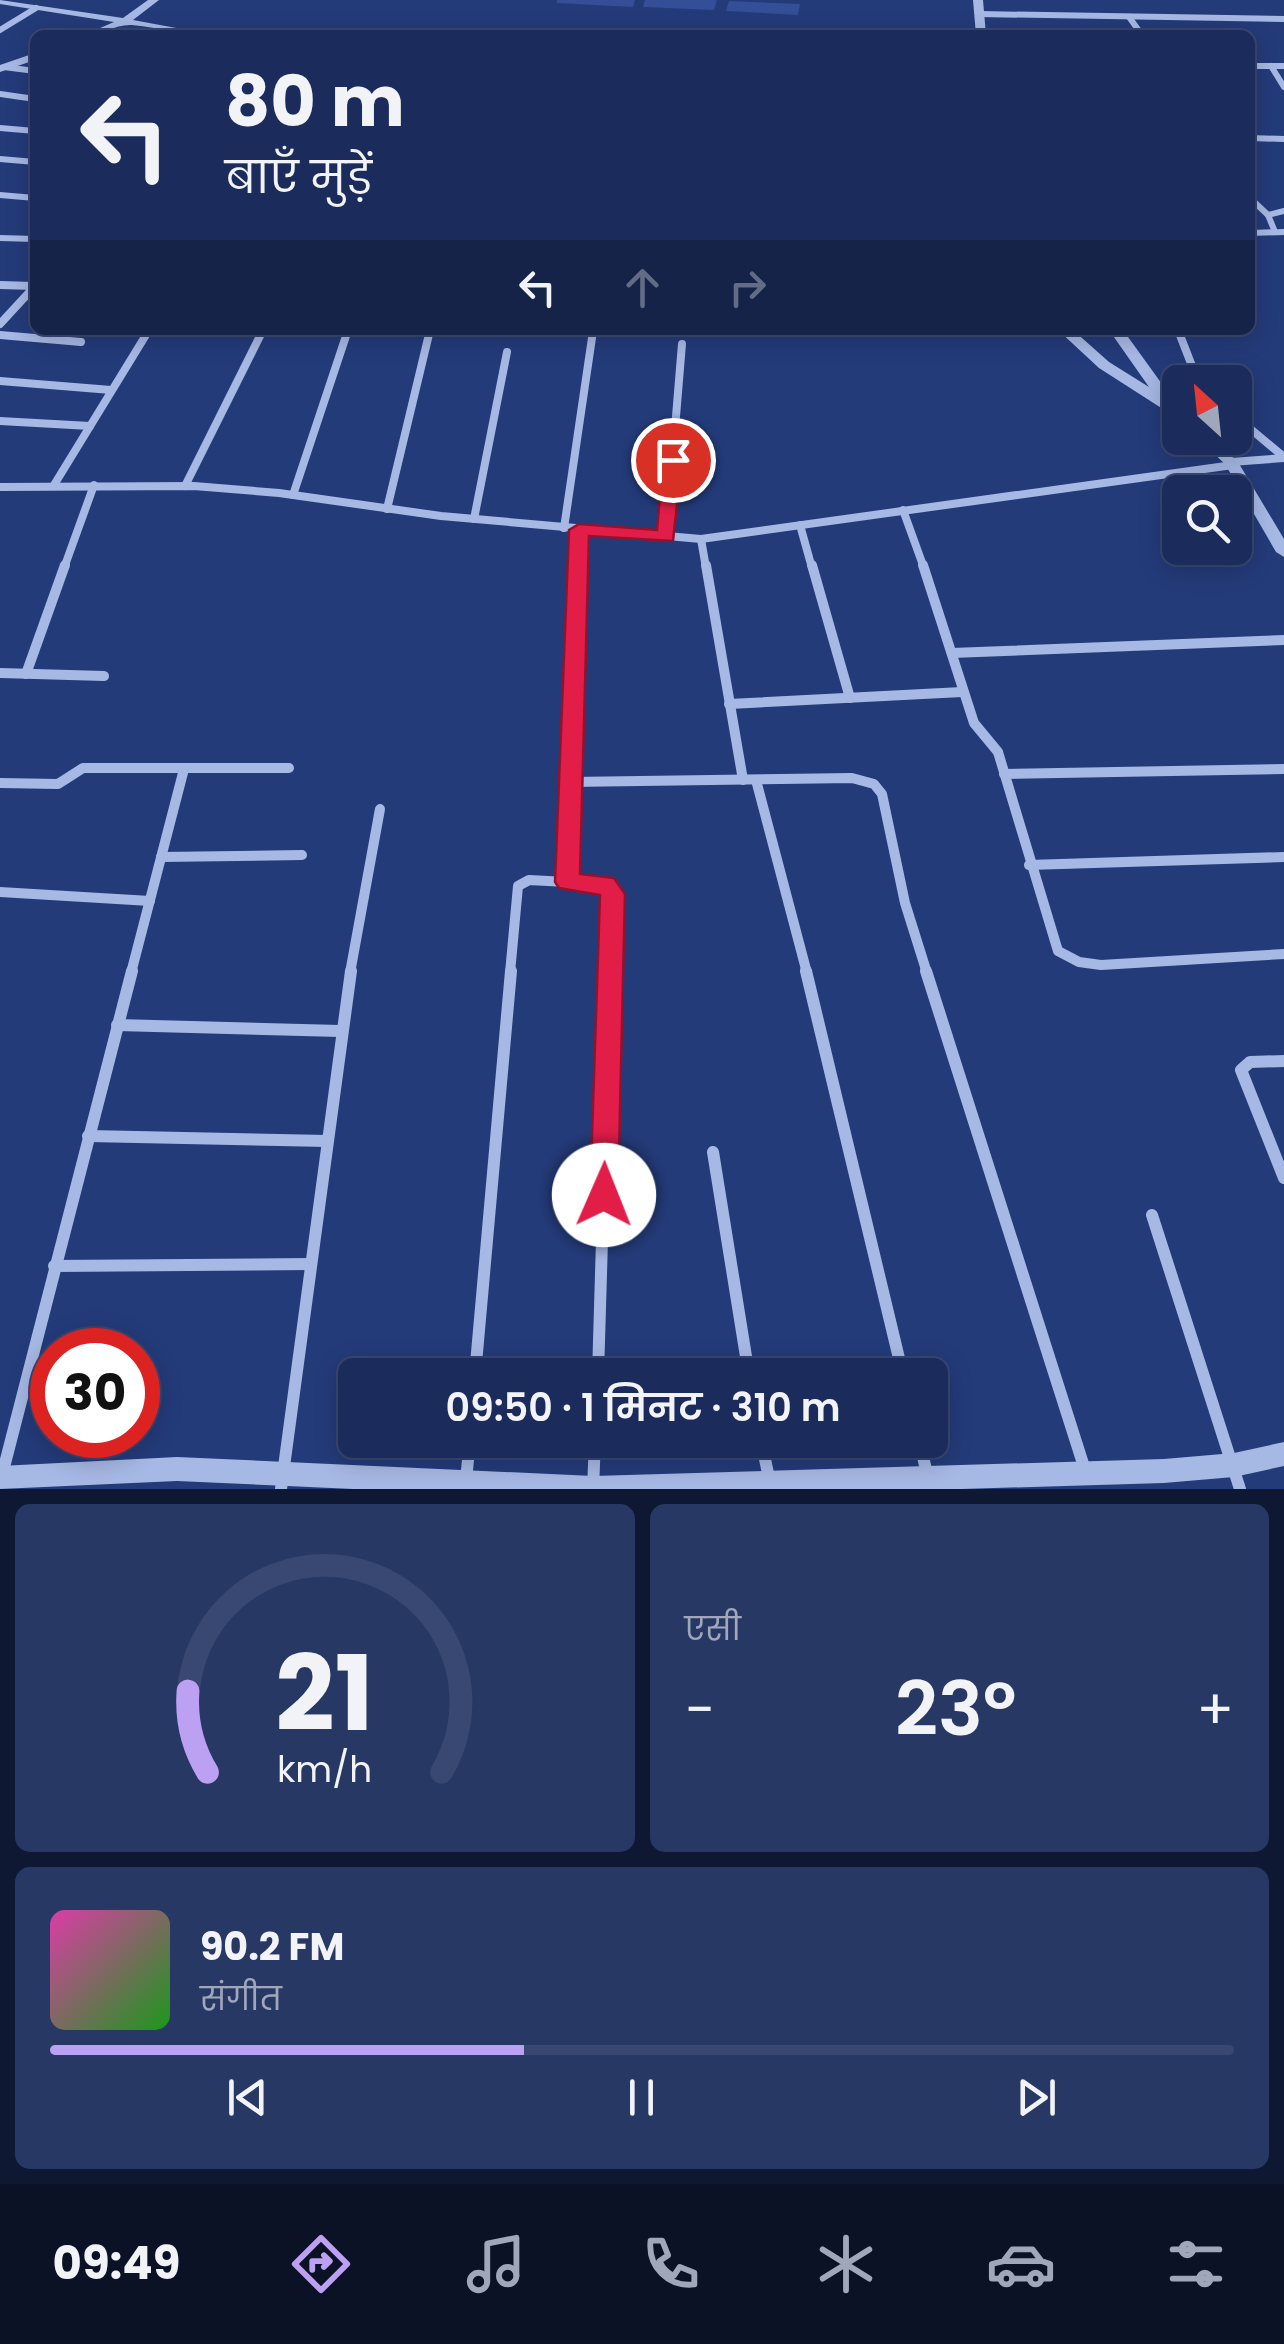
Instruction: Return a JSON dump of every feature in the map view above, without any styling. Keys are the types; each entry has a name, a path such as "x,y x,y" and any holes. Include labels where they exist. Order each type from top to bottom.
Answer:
{"street":[{"path":"102,30 124,22 154,0"},
{"path":"978,0 981,30"},
{"path":"0,1 176,30"},
{"path":"0,30 36,8"},
{"path":"979,14 1284,19"},
{"path":"1129,16 1139,30"},
{"path":"2,68 30,58"},
{"path":"1255,66 1284,66"},
{"path":"1272,66 1284,88"},
{"path":"2,68 30,71"},
{"path":"0,94 30,98"},
{"path":"0,128 30,131"},
{"path":"1255,138 1284,139"},
{"path":"0,159 30,162"},
{"path":"0,195 30,198"},
{"path":"1255,203 1280,232"},
{"path":"1268,215 1284,211"},
{"path":"0,238 30,239"},
{"path":"0,285 30,289"},
{"path":"0,324 30,293"},
{"path":"0,335 80,342"},
{"path":"54,485 146,335"},
{"path":"185,486 260,335"},
{"path":"293,495 346,335"},
{"path":"387,509 429,335"},
{"path":"564,528 592,335"},
{"path":"1071,335 1104,365 1162,401"},
{"path":"1119,335 1162,396"},
{"path":"1180,335 1192,365"},
{"path":"666,536 682,344"},
{"path":"474,519 507,352"},
{"path":"0,381 111,390"},
{"path":"0,421 90,426"},
{"path":"1252,431 1284,458"},
{"path":"1222,455 1232,464 1284,552"},
{"path":"0,487 185,486 293,495 579,530 700,539 1284,458"},
{"path":"26,674 94,485"},
{"path":"903,510 974,723 998,752 1058,951 1065,957 1101,965 1284,954"},
{"path":"800,526 850,698"},
{"path":"568,882 579,530"},
{"path":"700,539 729,704 806,969 898,1358"},
{"path":"952,654 1284,640"},
{"path":"0,674 104,676"},
{"path":"729,704 962,692"},
{"path":"0,783 58,784 83,768 289,768"},
{"path":"184,769 1,1478 77,1482 177,1470 282,1481 466,1480 593,1488 928,1479 961,1483 1086,1473 1237,1477 1284,1454"},
{"path":"1004,774 1284,769"},
{"path":"570,782 865,779 882,794 905,902 1086,1473"},
{"path":"282,1481 340,1031 380,810"},
{"path":"161,856 302,856"},
{"path":"1030,866 1284,857"},
{"path":"477,1358 518,886 529,880 605,884 612,894 598,1358"},
{"path":"0,892 150,900"},
{"path":"118,1026 340,1031"},
{"path":"1284,1060 1250,1062 1241,1070 1242,1082 1284,1178"},
{"path":"88,1136 327,1142"},
{"path":"713,1152 746,1358"},
{"path":"1152,1215 1237,1477"},
{"path":"54,1266 311,1264"},
{"path":"466,1480 468,1458"},
{"path":"593,1488 594,1458"},
{"path":"765,1458 770,1483"},
{"path":"923,1458 928,1479"}],"building":[{"path":"557,0 635,0 633,7"},
{"path":"645,0 717,0 714,10 643,7"},
{"path":"729,1 800,4 798,15 726,11"}],"route":[{"path":"604,1195 612,894 605,884 568,882 579,530 666,536 673,460"}]}
